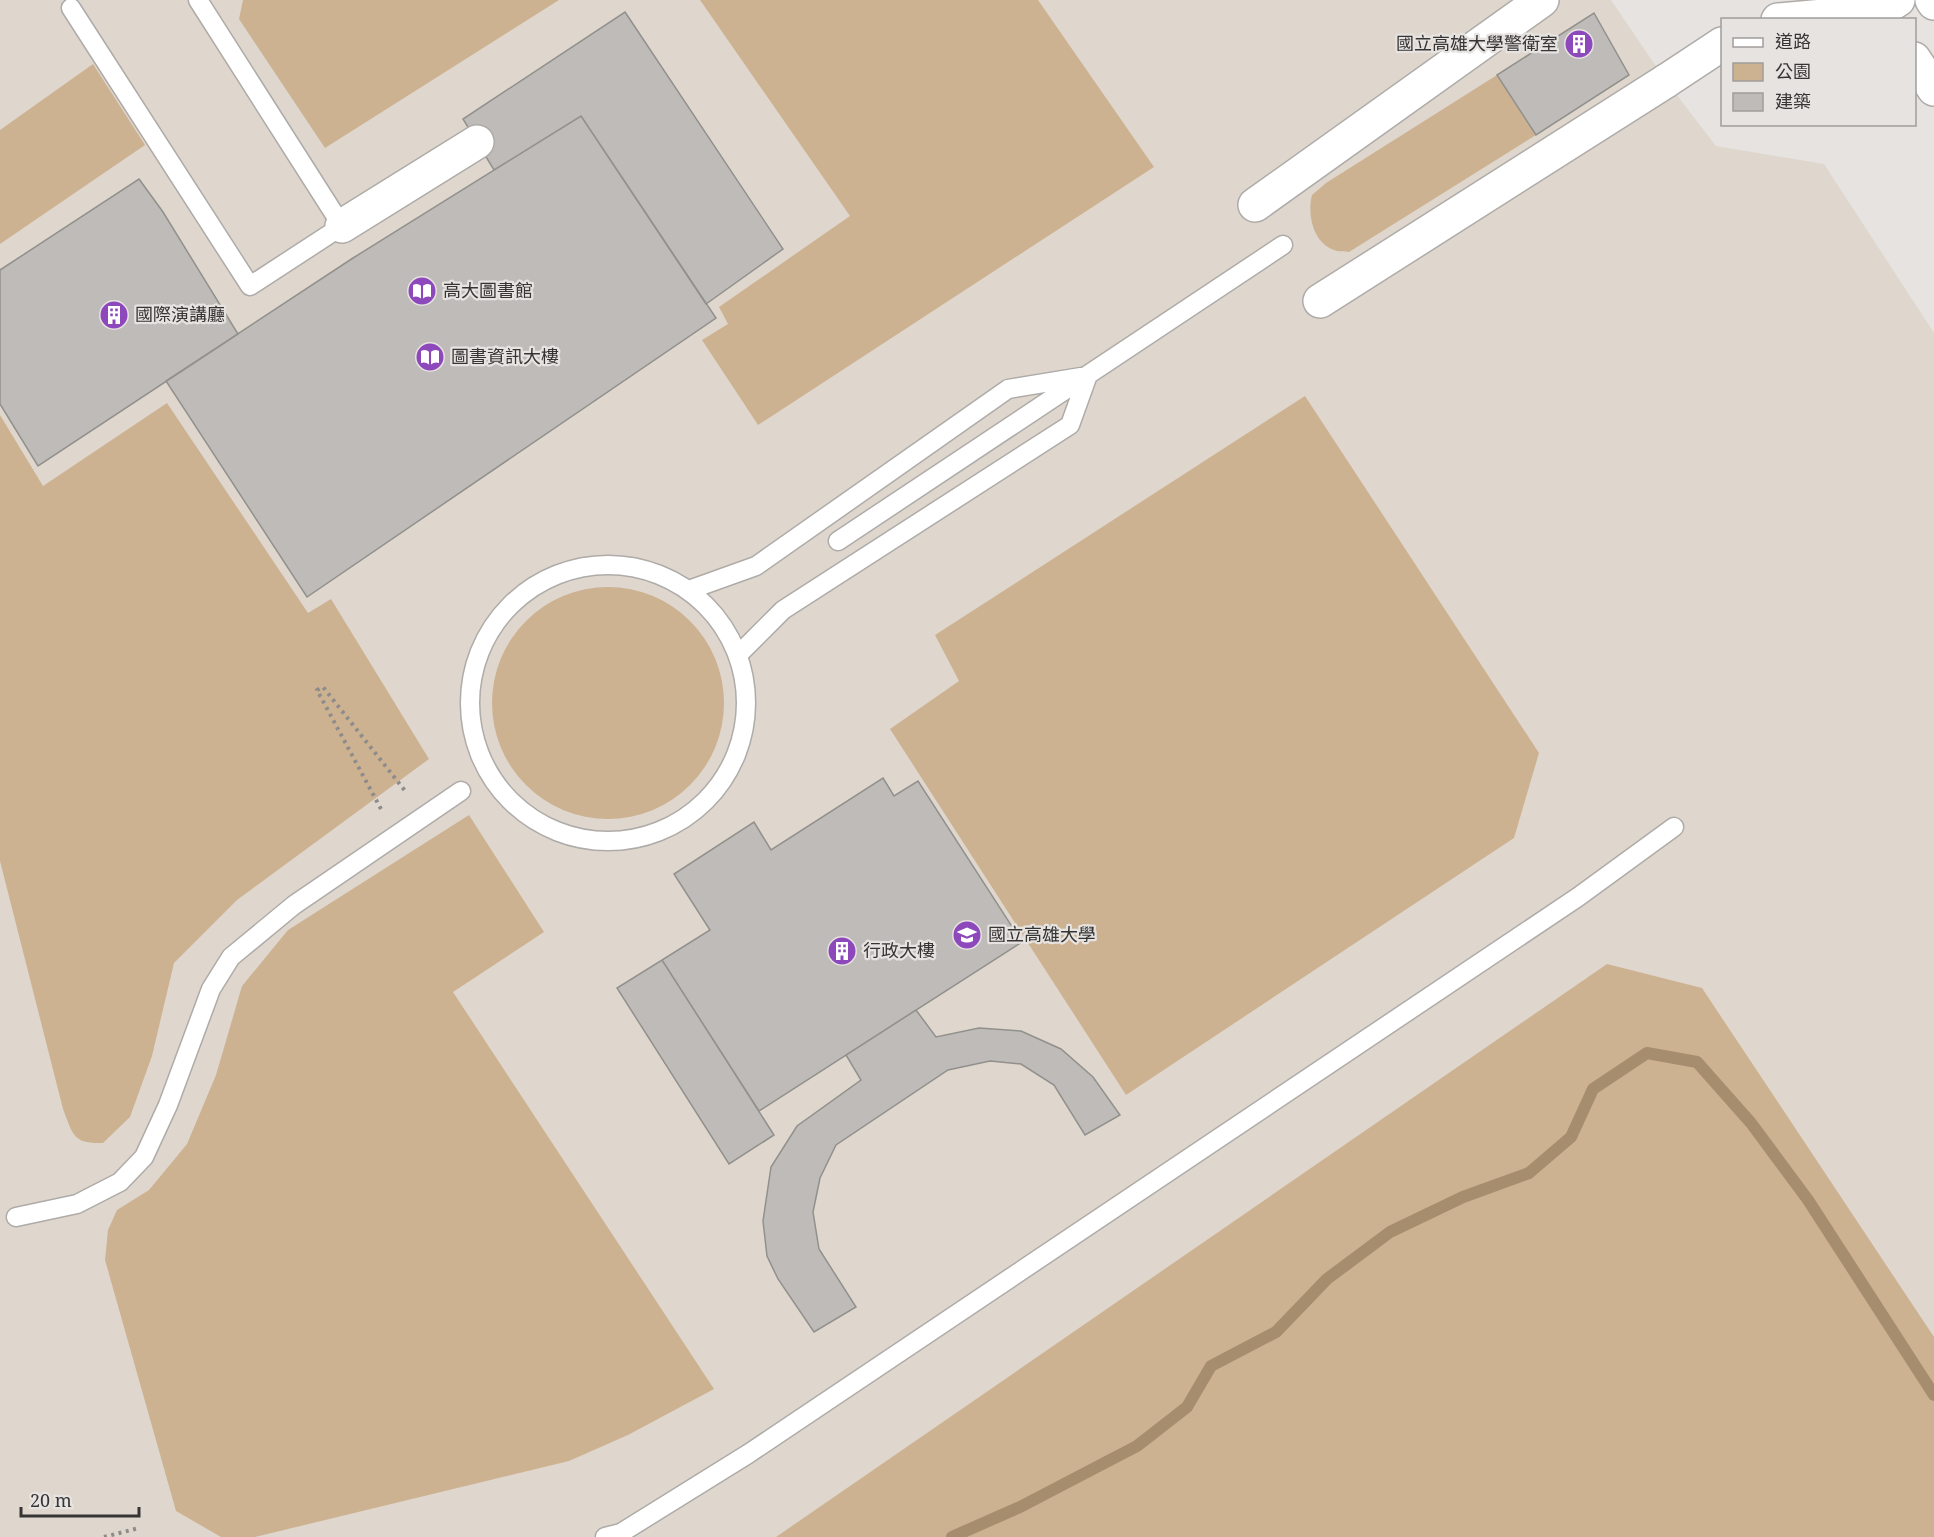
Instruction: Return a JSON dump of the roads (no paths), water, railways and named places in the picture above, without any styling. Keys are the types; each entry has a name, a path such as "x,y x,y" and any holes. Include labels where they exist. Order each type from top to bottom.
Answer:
{"street":[{"path":"1255,205 1542,0"},
{"path":"1763,18 1787,0"},
{"path":"1796,18 1884,8"},
{"path":"1320,301 1721,45"},
{"path":"1916,62 1934,89"},
{"path":"342,226 477,142"}],"lane":[{"path":"71,8 250,285 342,226 198,0"},
{"path":"838,541 1283,245"},
{"path":"689,590 756,566 1008,389 1088,375"},
{"path":"738,655 783,610 1070,425 1088,375"},
{"path":"620,564 656,573 689,590 726,630 738,655 746,692 744,730 732,765 711,796 683,820 649,836 612,842 575,837 540,823 510,800 487,770 473,735 469,698 476,662 491,627 515,599 547,578 582,566 620,564"},
{"path":"16,1217 77,1204 120,1182 144,1157 168,1105 211,989 231,957 294,904 461,791"},
{"path":"605,1537 621,1533 748,1454 1578,897 1674,827"}],"waterway":[{"path":"952,1537 1020,1507 1137,1446 1187,1407 1211,1366 1276,1332 1327,1279 1390,1232 1463,1197 1529,1173 1571,1137 1593,1089 1647,1053 1697,1062 1751,1123 1808,1200 1934,1395"}],"place":[{"name":"國立高雄大學警衛室","path":"1579,44"},
{"name":"高大圖書館","path":"422,291"},
{"name":"國際演講廳","path":"114,315"},
{"name":"圖書資訊大樓","path":"430,357"},
{"name":"國立高雄大學","path":"967,935"},
{"name":"行政大樓","path":"842,951"}]}
